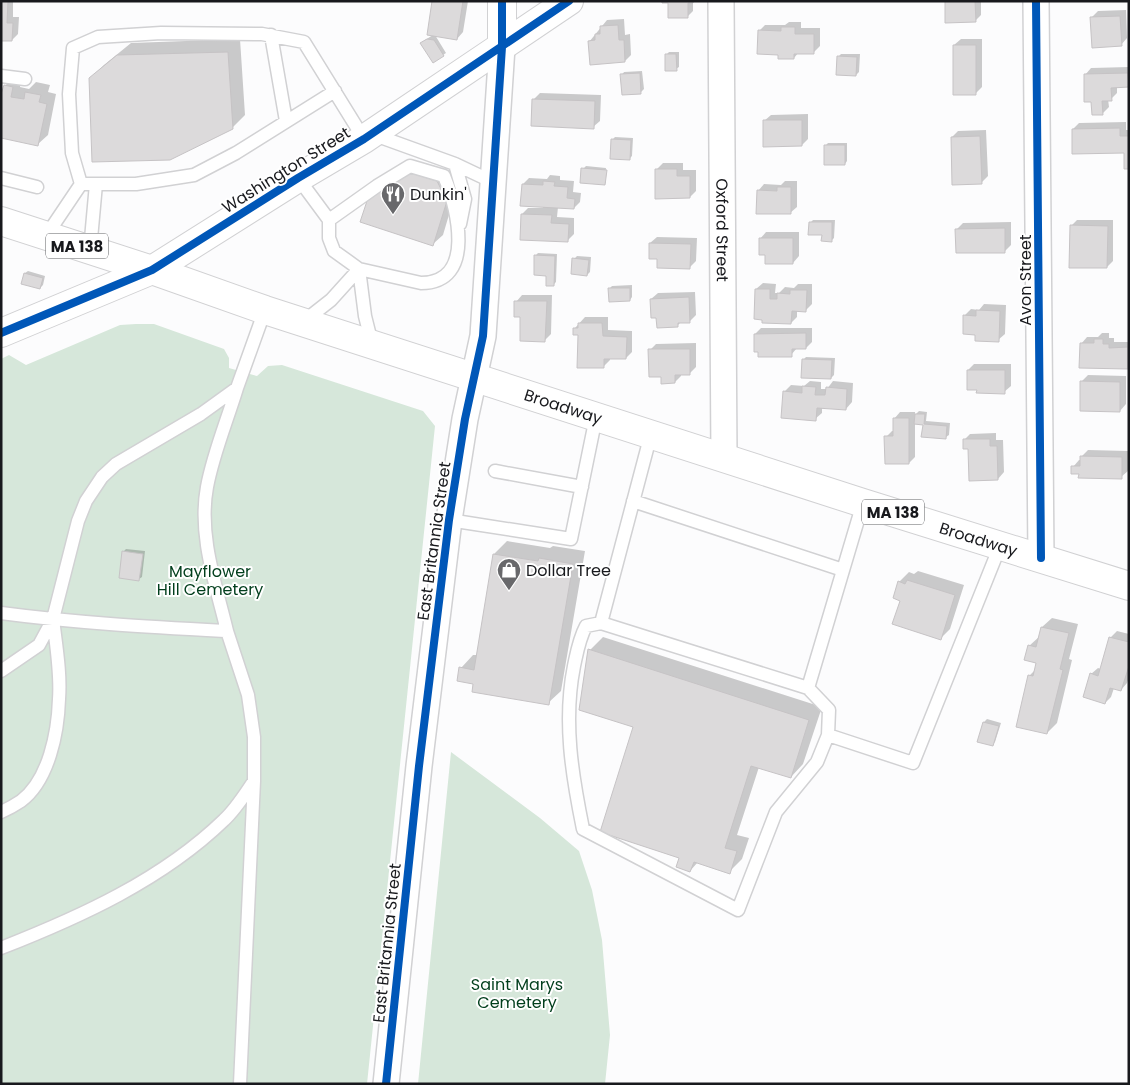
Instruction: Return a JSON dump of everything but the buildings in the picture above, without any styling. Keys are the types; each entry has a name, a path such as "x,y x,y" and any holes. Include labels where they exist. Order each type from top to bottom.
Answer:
{"main road":[{"name":"East Britannia Street","path":"502,1 502,47"},
{"name":"Washington Street","path":"1,333 152,270 368,136 569,1"},
{"name":"Broadway","path":"1,221 152,270 265,310 1129,586"}],"street":[{"name":"Oxford Street","path":"721,1 724,457"},
{"name":"Avon Street","path":"1036,1 1041,558"},
{"name":"East Britannia Street","path":"386,1084 419,766 449,520 466,419 483,336 502,47"}],"lane":[{"path":"81,184 72,153 69,94 73,48 98,37 161,33 266,34 304,42 335,91 368,136 456,164 493,182"},
{"path":"266,34 286,120"},
{"path":"1,76 25,79"},
{"path":"81,184 136,184 194,175 236,153 335,91"},
{"path":"298,178 329,220 329,238 334,251 359,269 421,283 436,281 446,276 452,269 456,259 458,232 465,199 456,164"},
{"path":"329,220 377,186 410,166 444,176 453,198 458,232"},
{"path":"1,179 37,187"},
{"path":"46,236 81,184"},
{"path":"90,250 96,184"},
{"path":"303,322 331,300 359,269"},
{"path":"359,269 365,316 372,344"},
{"path":"240,1084 254,781 254,738 248,695 227,631 206,543 205,512 206,488 237,388 265,310"},
{"path":"1,671 39,644 53,619 78,521 86,501 102,477 116,464 201,414 237,388"},
{"path":"449,520 571,539 596,417"},
{"path":"601,624 651,434"},
{"path":"495,470 582,487"},
{"path":"633,501 843,570"},
{"path":"808,688 863,502"},
{"path":"828,735 913,763 1000,546"},
{"path":"1,613 53,619 227,631"},
{"path":"1,812 22,800 40,779 50,756 60,698 53,619"},
{"path":"601,624 808,688 829,710 828,735 817,762 776,812 738,910 584,829 574,782 569,731 571,683 579,638 586,626 601,624"},
{"path":"1,948 38,934 120,894 164,867 200,842 226,818 254,781"}],"green space":[{"name":"Mayflower Hill Cemetery","path":"154,324 224,349 229,358 229,368 257,376 268,366 282,365 423,411 435,426 367,1084 1,1084 1,359 9,355 26,365 120,325"},
{"name":"Saint Marys Cemetery","path":"451,752 540,818 579,851 592,890 602,940 610,1035 605,1084 418,1084"}],"cycle path":[{"path":"386,1084 419,766 449,520 465,419 483,336 502,47 502,1"},
{"path":"1,333 152,270 298,178 364,139 569,1"},
{"path":"1036,1 1041,558"}],"place":[{"name":"Dunkin'","path":"393,215"},
{"name":"Dollar Tree","path":"509,591"}]}
